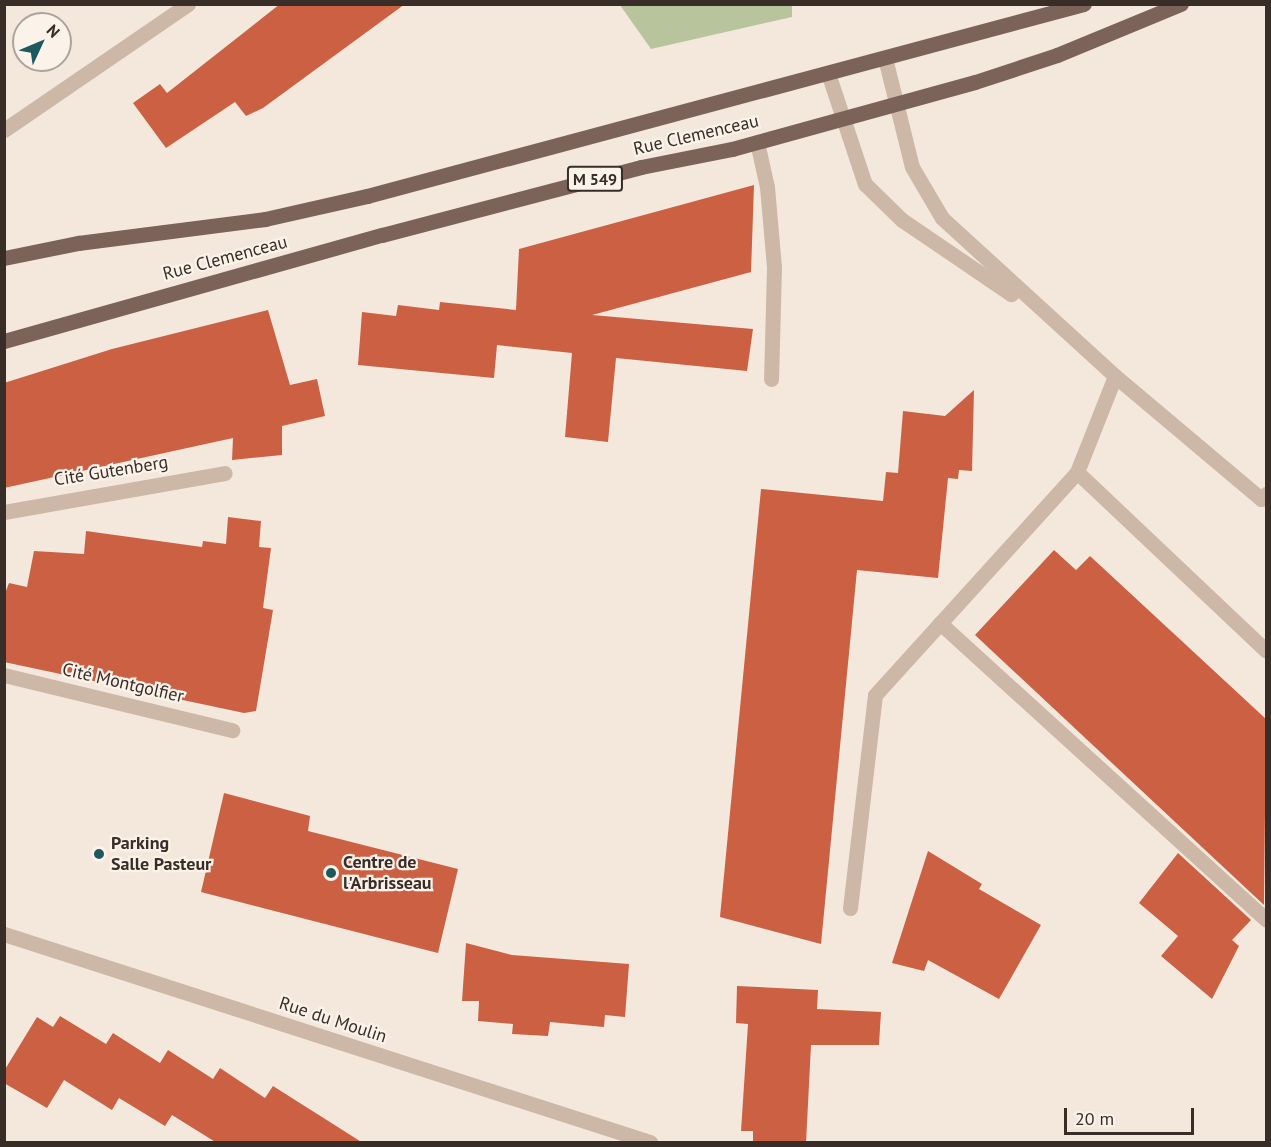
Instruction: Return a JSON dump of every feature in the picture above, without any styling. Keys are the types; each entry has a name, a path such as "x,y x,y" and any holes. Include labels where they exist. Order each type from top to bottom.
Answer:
{"main road":[{"name":"Rue Clemenceau","path":"4,258 316,208 1084,4"},
{"name":"Rue Clemenceau","path":"4,341 382,235 641,167 757,142 895,104 1057,56 1181,4"}],"street":[{"path":"4,130 188,4"},
{"path":"885,58 912,167 929,202 1051,321 1261,499 1266,494"},
{"path":"828,73 856,163 880,201 1051,321"},
{"path":"757,142 767,187 774,267 771,379"},
{"path":"850,908 875,695 1077,472 1115,376"},
{"path":"1077,472 1266,651"},
{"name":"Cité Gutenberg","path":"4,513 225,473"},
{"path":"940,623 1266,920"},
{"name":"Cité Montgolfier","path":"4,675 232,730"},
{"name":"Rue du Moulin","path":"4,934 650,1143"}],"green space":[{"path":"620,5 792,5 792,17 651,49"}],"building":[{"path":"280,4 405,4 263,108 246,116 235,102 166,148 133,103 160,84 167,93"},
{"path":"754,185 751,272 592,315 753,329 747,371 616,358 608,442 565,437 572,353 497,345 494,378 358,365 362,312 396,316 398,305 439,310 440,302 516,310 519,249"},
{"path":"268,310 290,385 317,379 325,416 282,426 282,455 232,460 233,438 4,488 4,383 112,349"},
{"path":"974,390 972,471 959,470 958,479 948,478 938,578 857,570 821,944 720,917 761,489 883,501 886,472 898,473 903,411 945,416"},
{"path":"228,517 261,521 259,547 271,548 263,608 273,610 256,711 244,713 4,662 4,596 9,583 27,587 34,551 84,554 86,531 202,547 203,541 226,544"},
{"path":"1054,550 1076,570 1090,556 1266,719 1264,905 975,635"},
{"name":"Centre de l'Arbrisseau","path":"224,793 310,816 308,831 458,869 438,953 201,892"},
{"path":"928,851 982,884 979,889 1041,925 999,999 928,960 924,971 892,963"},
{"path":"1178,853 1251,920 1232,940 1239,946 1212,999 1161,956 1178,936 1139,903"},
{"path":"466,943 512,955 629,964 625,1017 605,1015 604,1027 550,1022 548,1036 512,1034 513,1024 478,1021 479,1001 462,1001"},
{"path":"737,986 818,990 817,1009 881,1012 879,1045 811,1045 806,1143 753,1143 753,1131 741,1131 748,1024 736,1023"},
{"path":"60,1016 106,1044 113,1033 160,1063 168,1050 213,1079 220,1068 265,1098 273,1086 363,1143 217,1143 172,1115 165,1126 119,1098 112,1110 64,1080 47,1108 4,1083 4,1071 37,1017 53,1027"}],"place":[{"name":"Parking Salle Pasteur","path":"99,854"},
{"name":"Centre de l'Arbrisseau","path":"331,873"}]}
